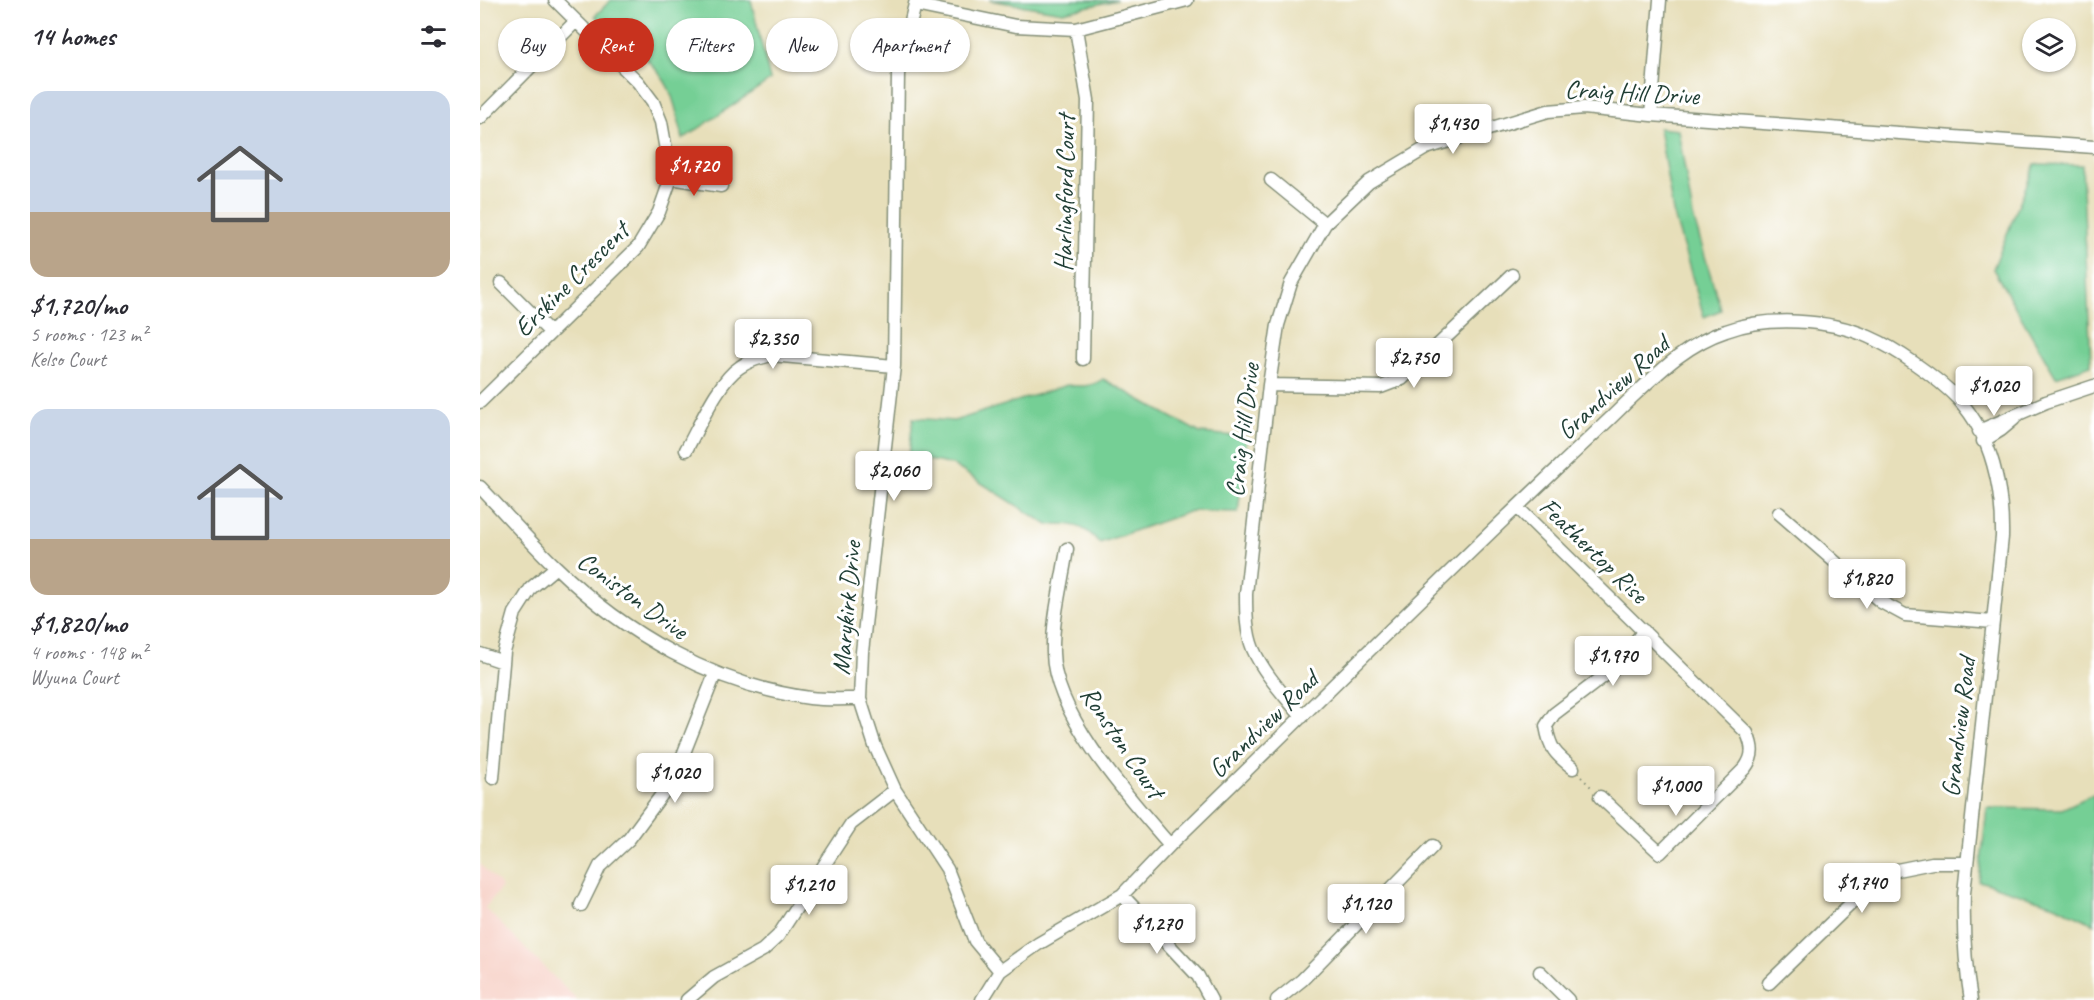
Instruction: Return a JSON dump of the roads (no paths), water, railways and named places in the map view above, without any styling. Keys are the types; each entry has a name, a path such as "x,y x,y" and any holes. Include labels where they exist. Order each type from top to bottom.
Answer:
{"street":[{"name":"Erskine Crescent","path":"480,402 638,247 659,212 671,178 661,122 653,102 638,82 555,0"},
{"path":"916,3 1017,26 1076,29 1187,0"},
{"path":"1651,114 1660,0"},
{"name":"Marykirk Drive","path":"916,3 898,74 894,366 862,652 860,699 875,746 895,790 946,869 975,940 1000,971"},
{"path":"480,118 576,21"},
{"name":"Harlingford Court","path":"1076,29 1088,100 1083,359"},
{"name":"Craig Hill Drive","path":"1302,717 1264,669 1253,648 1246,622 1246,594 1269,385 1278,325 1291,283 1325,224 1369,182 1426,148 1548,111 1584,108 2094,147"},
{"path":"671,178 721,186"},
{"path":"1271,180 1325,224"},
{"path":"1269,385 1381,387 1402,379 1512,275"},
{"path":"501,283 550,332"},
{"name":"Grandview Road","path":"982,1000 1000,971 1038,944 1122,895 1170,845 1517,507 1666,366 1695,344 1727,330 1758,323 1813,323 1867,336 1895,350 1939,382 1960,401 1981,436 1995,471 2001,497 2002,517 1993,622 1965,863 1963,919 1967,979 1971,1000"},
{"path":"686,450 724,383 739,367 754,360 771,355 894,366"},
{"path":"1981,436 1997,422 2094,386"},
{"name":"Coniston Drive","path":"480,487 556,567 606,610 657,645 714,674 771,692 813,699 860,699"},
{"name":"Feathertop Rise","path":"1517,507 1747,734 1753,751 1751,760 1745,768 1660,853 1600,797"},
{"path":"1779,513 1881,602 1905,615 1993,622"},
{"name":"Ronston Court","path":"1067,549 1054,630 1053,656 1059,687 1071,714 1117,784 1170,845"},
{"path":"493,778 503,662 515,613 531,588 556,567"},
{"path":"1573,768 1553,752 1546,726 1554,714 1612,670 1644,631"},
{"path":"480,654 503,662"},
{"path":"581,905 600,866 629,839 674,778 714,674"},
{"path":"687,1000 714,977 763,950 778,936 850,824 895,790"},
{"path":"1277,1000 1302,980 1432,846"},
{"path":"1769,983 1865,890 1897,870 1932,863 1965,863"},
{"path":"1122,895 1198,976 1211,1000"},
{"path":"1540,972 1568,1000"}]}
